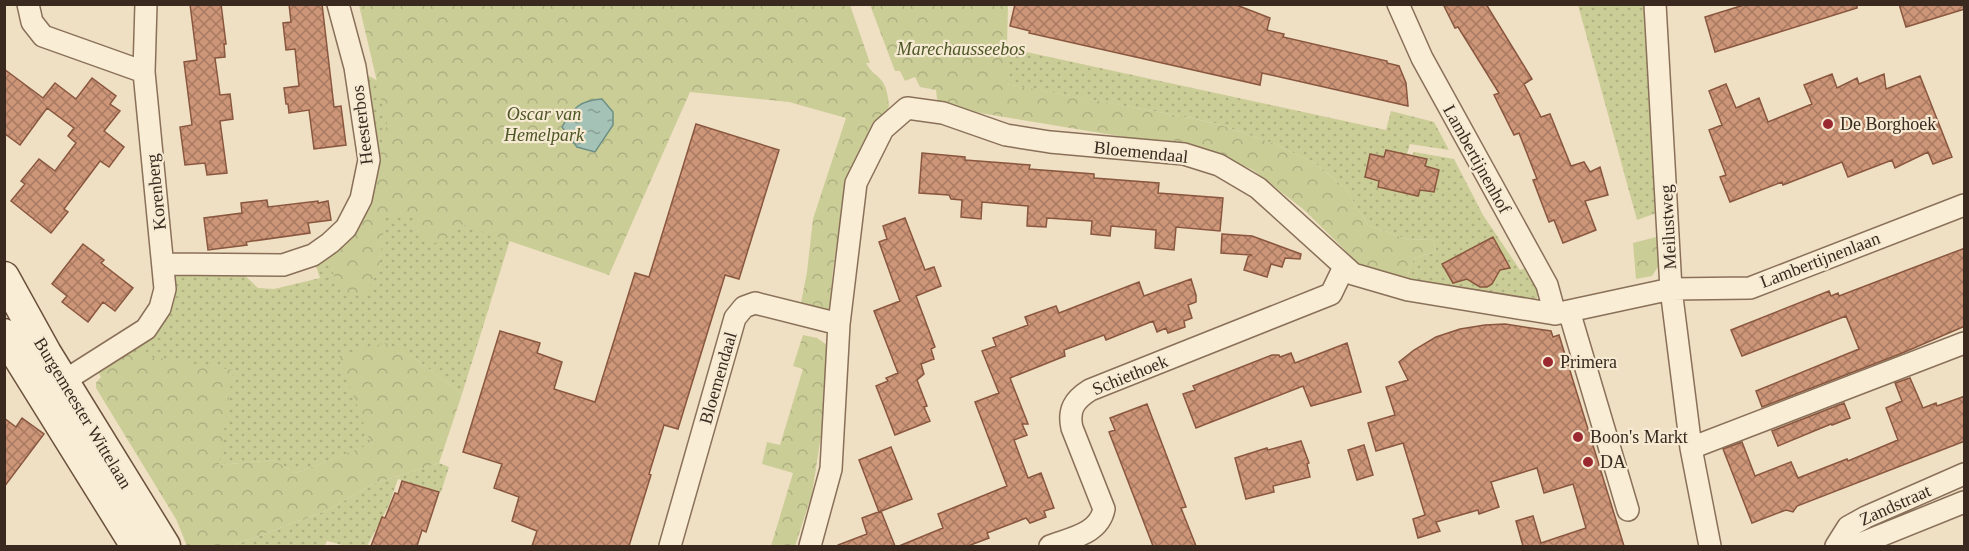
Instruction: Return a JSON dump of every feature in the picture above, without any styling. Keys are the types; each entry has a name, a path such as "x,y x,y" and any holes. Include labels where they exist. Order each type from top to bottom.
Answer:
{"street":[{"path":"28,4 32,22 43,36 144,72"},
{"name":"Korenberg","path":"53,388 146,329 160,308 165,289 144,72 146,4"},
{"name":"Heesterbos","path":"163,264 283,265 313,255 346,228 362,199 369,160 355,67 338,4"},
{"name":"Lambertijnenhof","path":"1398,4 1422,58 1562,312"},
{"name":"Meilustweg","path":"1655,4 1671,289 1691,448 1710,546"},
{"name":"Bloemendaal","path":"810,546 831,469 839,324 856,183 883,129 907,108 943,113 1006,135 1050,142 1184,154 1219,165 1258,188 1353,274 1408,290 1562,312 1671,289"},
{"name":"Lambertijnenlaan","path":"1671,289 1750,288 1965,205"},
{"name":"Schiethoek","path":"1050,546 1089,531 1101,520 1104,509 1072,428 1070,417 1078,397 1090,390 1331,294 1344,267"},
{"name":"Burgemeester Wittelaan","path":"4,277 53,388 136,546"},
{"name":"Bloemendaal","path":"670,546 735,318 744,307 755,303 839,324"},
{"path":"1562,312 1629,510"},
{"name":"Burgemeester Wittelaan","path":"4,334 53,388 165,546"},
{"path":"1691,448 1965,343"},
{"name":"Zandstraat","path":"1836,546 1848,527 1965,474"},
{"name":"Zandstraat","path":"1855,546 1965,502"}],"green space":[{"name":"Oscar van Hemelpark","path":"359,5 850,5 870,63 866,63 884,84 889,106 842,215 833,269 829,322 799,313 807,272 813,219 846,118 789,102 690,92 609,275 460,224 446,239 432,244 418,236 414,218 385,218 379,270 364,295 348,293 338,288 327,254 376,164 387,124"},
{"name":"Marechausseebos","path":"870,5 1008,5 1006,84 1218,124 1275,144 1316,164 1345,188 1368,225 1409,240 1433,239 1436,252 1414,260 1407,282 1353,268 1345,250 1303,209 1253,170 1209,151 938,106 936,90 920,87 915,77 905,81 900,71 895,71"},
{"path":"1578,5 1645,5 1659,212 1637,220"},
{"path":"990,44 1386,130 1391,111 1434,122 1449,150 1410,144 1407,154 1412,155 1414,152 1454,159 1483,215 1520,270 1528,267 1537,284 1537,297 1535,301 1407,282 1414,260 1436,252 1433,239 1409,240 1368,225 1345,188 1316,164 1275,144 1218,124 967,77"},
{"path":"362,75 369,76 396,91 423,149 373,153"},
{"path":"469,215 514,227 462,394 409,354 340,356 372,444 296,473 273,460 219,465 128,353 169,310 175,270 240,271 258,288 274,289 320,278 314,260 327,254 379,270 384,218"},
{"path":"1660,236 1661,262 1652,276 1636,279 1633,243"},
{"path":"803,335 817,338 827,345 824,416 812,494 795,546 771,546 793,473 762,464 767,442 780,445 803,369 793,366"},
{"path":"385,343 409,354 462,394 439,463 373,484 328,510 232,546 187,546 176,519 96,388 96,383 101,377 98,372 128,353 233,370 219,465 273,460 296,473 371,444 339,356"},
{"path":"439,463 449,467 441,492 398,479 389,505 367,546 346,546 327,541 324,546 232,546 328,510 373,484"}],"water":[{"path":"602,99 613,112 613,125 595,152 577,147 562,127 578,106 588,101"}],"building":[{"path":"190,4 221,4 226,44 224,44 225,57 215,58 220,95 230,94 233,119 220,121 227,173 207,175 205,163 185,165 180,127 192,125 184,62 197,60"},
{"path":"289,4 322,4 334,107 341,106 346,145 314,149 309,110 289,113 284,88 299,86 295,49 286,50 283,23 291,22"},
{"path":"1015,4 1234,4 1270,18 1267,30 1284,34 1283,37 1387,61 1387,63 1399,66 1406,83 1408,106 1262,73 1260,85 1029,33 1030,31 1010,26"},
{"path":"1443,4 1486,4 1532,79 1524,84 1541,117 1550,114 1571,166 1584,162 1590,172 1600,167 1608,195 1585,201 1596,230 1563,243 1554,220 1549,222 1533,180 1537,179 1519,133 1514,135 1494,95 1499,93 1458,27 1455,28"},
{"path":"1747,4 1857,4 1857,8 1715,52 1705,17"},
{"path":"1899,4 1965,4 1965,9 1906,27"},
{"path":"4,69 43,98 55,83 76,99 92,78 116,96 110,104 120,111 104,131 124,147 109,167 100,161 64,209 68,212 51,233 11,201 25,184 21,181 39,159 55,171 76,143 68,136 74,128 47,108 20,145 4,133"},
{"path":"1832,74 1837,88 1857,78 1859,84 1884,74 1886,89 1920,76 1952,157 1933,164 1928,152 1895,168 1892,160 1848,177 1842,162 1783,185 1782,182 1730,202 1720,177 1726,175 1709,130 1722,125 1709,91 1726,84 1736,108 1759,98 1768,122 1812,104 1804,85"},
{"path":"696,124 779,150 739,279 725,275 678,429 664,425 629,546 532,546 537,531 512,521 519,497 494,488 502,464 463,452 500,331 540,343 537,353 562,362 554,389 595,402 635,273 649,277"},
{"path":"1386,150 1427,159 1425,166 1439,170 1434,192 1420,190 1418,196 1378,187 1379,181 1365,177 1370,154 1384,157"},
{"path":"922,153 965,157 965,160 1030,165 1029,169 1094,174 1094,178 1159,183 1158,193 1223,198 1220,231 1176,227 1174,250 1155,248 1156,230 1111,226 1110,236 1091,234 1092,221 1047,218 1046,227 1027,226 1028,206 982,202 981,219 961,217 962,200 951,199 949,195 919,193"},
{"path":"267,200 268,207 328,201 331,220 308,223 310,233 208,250 204,218 242,213 241,203"},
{"path":"905,218 925,270 934,267 941,286 916,296 935,347 931,349 934,359 921,364 924,374 917,380 930,421 895,435 876,386 888,381 886,378 898,373 874,311 900,301 879,242 887,239 883,226"},
{"path":"1222,234 1252,236 1301,254 1300,259 1285,258 1282,267 1271,264 1267,277 1244,270 1248,257 1251,255 1221,253"},
{"path":"1493,237 1510,268 1500,270 1492,284 1487,287 1480,287 1467,279 1453,283 1442,264"},
{"path":"83,244 104,260 101,263 133,288 115,311 103,302 88,322 62,302 67,296 52,284"},
{"path":"1965,248 1965,326 1900,354 1762,407 1756,391 1859,349 1846,316 1742,356 1731,330 1829,291 1831,296 1838,293 1839,296"},
{"path":"1191,279 1196,302 1188,305 1192,318 1184,321 1185,327 1168,333 1166,328 1157,332 1153,321 1106,340 1104,335 1064,350 1065,356 1010,378 1028,424 1022,424 1027,435 1014,440 1028,478 1041,473 1054,508 1044,511 1046,517 1030,523 1026,518 987,533 989,538 968,546 899,546 943,528 938,514 1007,486 975,402 999,393 982,351 996,346 993,338 1028,325 1025,317 1056,306 1059,313 1139,282 1144,296"},
{"path":"1505,324 1551,331 1553,337 1559,335 1624,546 1523,546 1516,521 1533,516 1541,543 1586,528 1573,484 1544,493 1537,468 1491,482 1499,507 1479,514 1478,510 1436,522 1440,531 1418,538 1413,519 1425,515 1403,443 1376,451 1368,423 1395,415 1386,387 1408,380 1399,362 1414,350 1436,337 1460,329"},
{"path":"1347,343 1361,392 1311,406 1303,386 1196,428 1183,394 1195,390 1193,386 1272,355 1280,357 1291,353 1295,363"},
{"path":"1910,378 1923,408 1936,403 1937,406 1965,396 1965,441 1797,506 1793,512 1786,510 1752,523 1723,449 1742,442 1755,476 1791,462 1798,478 1847,459 1848,461 1898,440 1886,408 1902,401 1895,383"},
{"path":"1844,403 1850,418 1778,446 1772,431"},
{"path":"1147,404 1186,507 1181,508 1196,546 1153,546 1109,432 1115,430 1110,418"},
{"path":"4,418 16,427 22,418 44,434 4,487"},
{"path":"1301,441 1309,463 1307,464 1310,477 1273,486 1274,492 1246,499 1235,458"},
{"path":"1364,445 1373,475 1357,480 1348,450"},
{"path":"891,447 912,499 879,512 859,460"},
{"path":"402,481 439,492 426,532 422,530 417,546 371,546 382,517 385,518"},
{"path":"881,511 895,546 838,546 867,534 862,518"}],"place":[{"name":"De Borghoek","path":"1828,124"},
{"name":"Primera","path":"1548,362"},
{"name":"Boon's Markt","path":"1578,437"},
{"name":"DA","path":"1588,462"}]}
